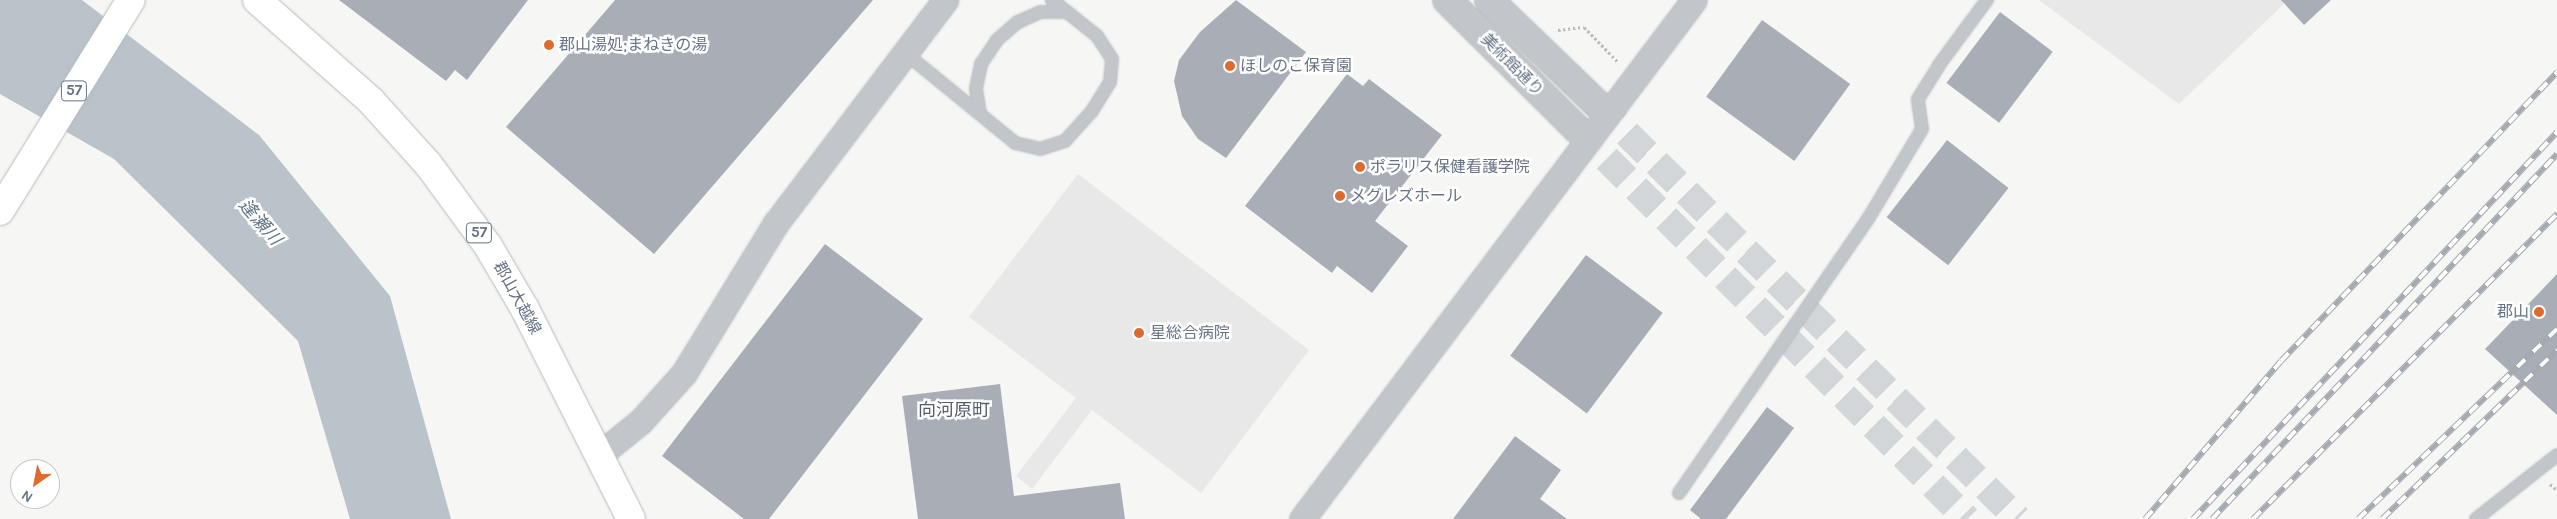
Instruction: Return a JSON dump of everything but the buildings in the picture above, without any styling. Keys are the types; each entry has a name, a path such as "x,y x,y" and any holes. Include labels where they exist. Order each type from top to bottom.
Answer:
{"main road":[{"name":"57","path":"7,195 131,0"},
{"name":"郡山大越線","path":"257,0 371,101 428,164 502,269 631,519"}],"street":[{"path":"599,455 641,421 684,373 776,223 945,0"},
{"name":"美術館通り","path":"1447,0 1577,129"},
{"name":"美術館通り","path":"1490,0 1597,104"},
{"path":"1302,519 1694,0"}],"lane":[{"path":"904,52 1016,143 1040,149 1066,141 1092,111 1110,82 1112,59 1097,36 1052,0"},
{"path":"1679,493 1868,220 1922,129 1918,100 1938,65 1987,0"},
{"path":"980,114 976,88 981,64 997,40 1018,22 1040,12 1067,12"},
{"path":"2476,519 2557,454"}],"path":[{"path":"1558,30 1584,27 1635,78"},
{"path":"2547,480 2557,490"}],"shaded area":[{"path":"2039,0 2288,0 2179,104"},
{"name":"星総合病院","path":"1078,174 1309,350 1201,493 1092,410 1032,489 1016,476 1076,398 969,317"}],"water":[{"name":"逢瀬川","path":"0,0 82,0 259,135 390,296 451,519 350,519 298,341 114,159 0,94"}],"tunnel":[{"path":"1597,104 2018,519"},
{"path":"1577,129 1967,519"}],"railway":[{"path":"2145,519 2281,361 2557,72"},
{"path":"2193,519 2557,132"},
{"path":"2212,519 2557,154"},
{"path":"2253,519 2557,214"},
{"path":"2358,519 2557,329"},
{"path":"2382,519 2557,350"}],"place":[{"name":"郡山湯処;まねきの湯","path":"549,45"},
{"name":"ほしのこ保育園","path":"1230,66"},
{"name":"ポラリス保健看護学院","path":"1360,167"},
{"name":"メグレズホール","path":"1340,196"},
{"name":"郡山","path":"2539,312"},
{"name":"星総合病院","path":"1139,333"}],"district":[{"name":"向河原町","path":"954,410"}]}
